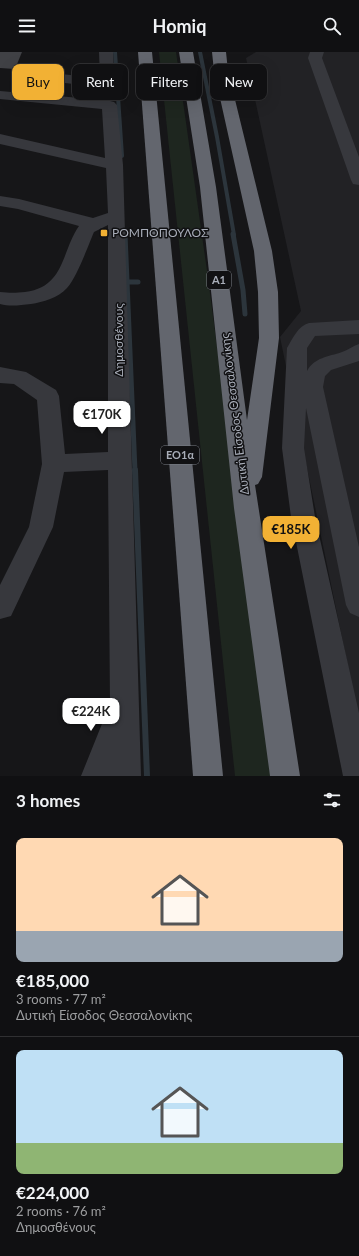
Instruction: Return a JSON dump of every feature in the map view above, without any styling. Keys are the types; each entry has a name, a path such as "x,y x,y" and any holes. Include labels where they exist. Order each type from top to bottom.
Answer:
{"highway":[{"path":"131,52 152,133"},
{"path":"145,52 152,133"},
{"name":"Δυτική Είσοδος Θεσσαλονίκης","path":"186,52 208,187 246,508 285,776"},
{"path":"219,52 220,64"},
{"path":"227,64 230,52"},
{"path":"228,100 263,251 270,314 269,338 246,508"},
{"name":"ΕΟ1α","path":"152,133 208,776"}],"street":[{"name":"Δημοσθένους","path":"106,52 107,64"},
{"path":"316,52 315,58 359,180"},
{"path":"0,94 109,105"},
{"name":"Δημοσθένους","path":"96,776 125,704 117,216 115,165 109,100"},
{"path":"0,139 115,165"},
{"path":"0,201 40,209 94,224"},
{"path":"0,298 10,300 41,296 60,284 72,262 86,229 94,224 117,216"},
{"path":"358,776 303,517 293,448 298,348 309,330 359,327"},
{"path":"358,358 337,360 322,366 315,373 312,379 312,388 359,605"},
{"path":"0,375 19,377 48,396 54,464 41,527 2,608"},
{"path":"54,464 120,460"},
{"path":"125,704 126,776"}],"shaded area":[{"path":"159,52 176,52 178,64 160,64"},
{"path":"256,52 359,52 359,720 280,337 301,311 255,100 267,100 267,64 247,64 246,58"},
{"path":"164,100 183,100 208,278 273,776 235,776"}],"building":[{"path":"0,52 22,52 17,64 12,64 12,69 0,68"}],"waterway":[{"path":"115,52 122,156"},
{"path":"200,52 234,235"},
{"path":"125,234 127,282"},
{"path":"233,234 243,290 245,314"},
{"path":"127,282 138,282"},
{"path":"127,282 135,471"},
{"path":"135,470 147,776"}],"place":[{"name":"ΡΟΜΠΟΠΟΥΛΟΣ","path":"104,233"}]}
